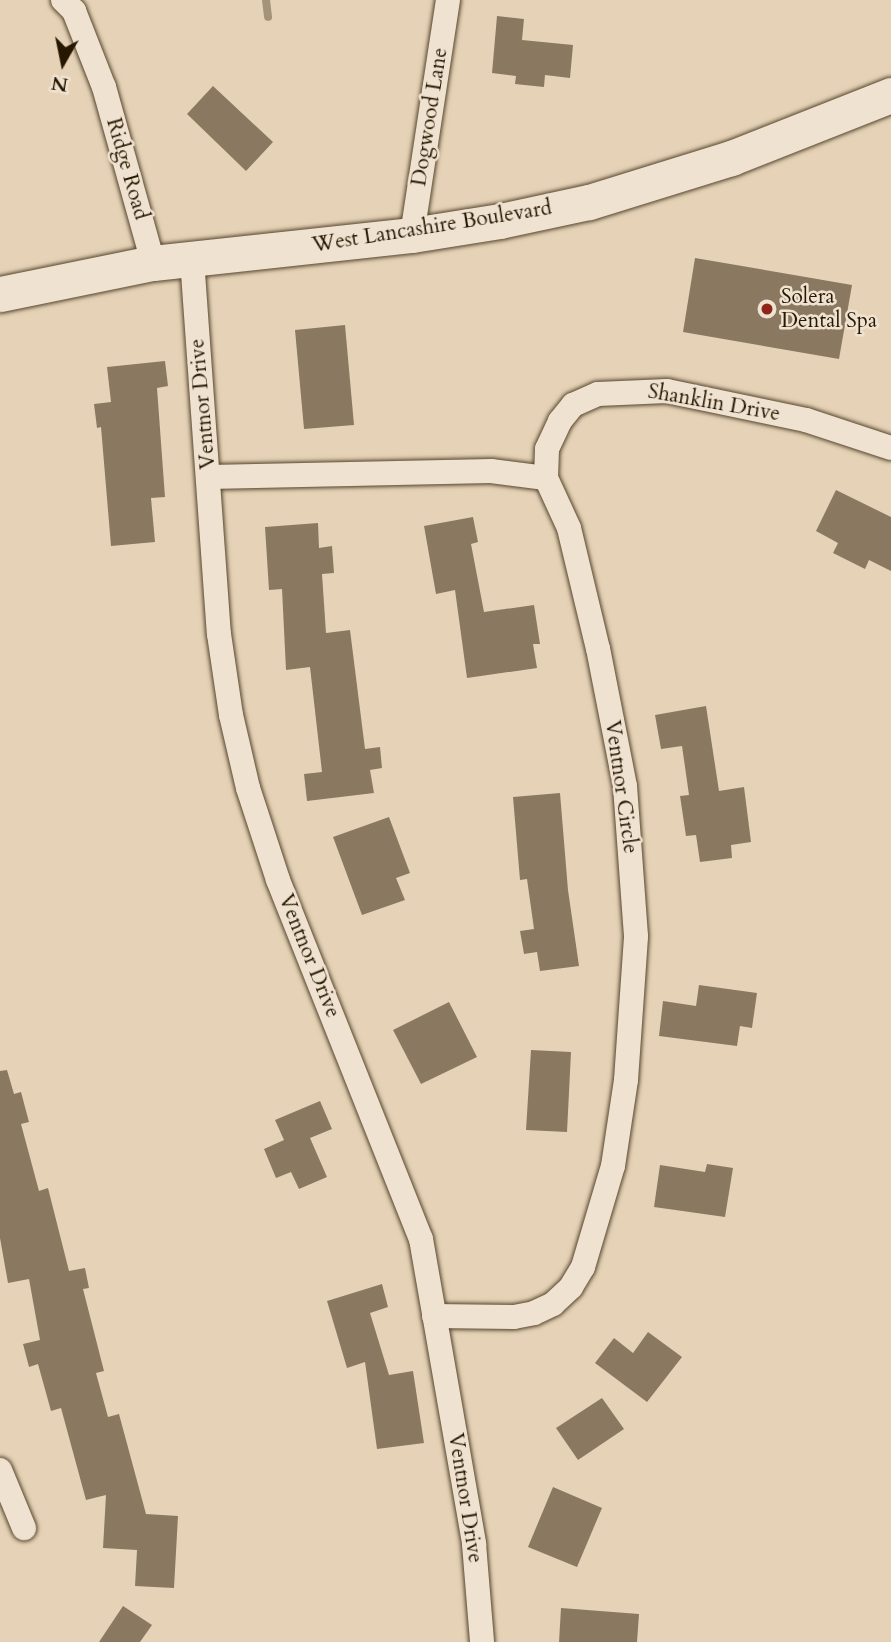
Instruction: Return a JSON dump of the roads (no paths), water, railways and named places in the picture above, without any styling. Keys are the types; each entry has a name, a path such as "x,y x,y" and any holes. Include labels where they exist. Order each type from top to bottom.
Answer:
{"main road":[{"name":"West Lancashire Boulevard","path":"0,293 153,263 412,235 500,221 589,202 731,158 891,95"}],"street":[{"name":"Ridge Road","path":"63,0 74,11 104,87 153,263"},
{"name":"Dogwood Lane","path":"412,235 448,0"},
{"name":"Ventnor Drive","path":"192,260 219,634 231,715 248,788 278,880 421,1239 474,1544 482,1642"},
{"name":"Shanklin Drive","path":"546,478 547,449 560,421 573,405 598,394 633,390 667,391 806,420 891,448"},
{"path":"209,477 491,471 546,478"},
{"name":"Ventnor Circle","path":"433,1315 514,1317 534,1313 553,1304 571,1287 583,1267 612,1166 626,1080 636,936 625,786 598,649 569,528 546,478"},
{"path":"0,1470 24,1528"}],"waterway":[{"path":"266,0 268,17"}],"place":[{"name":"Solera Dental Spa","path":"767,309"}]}
